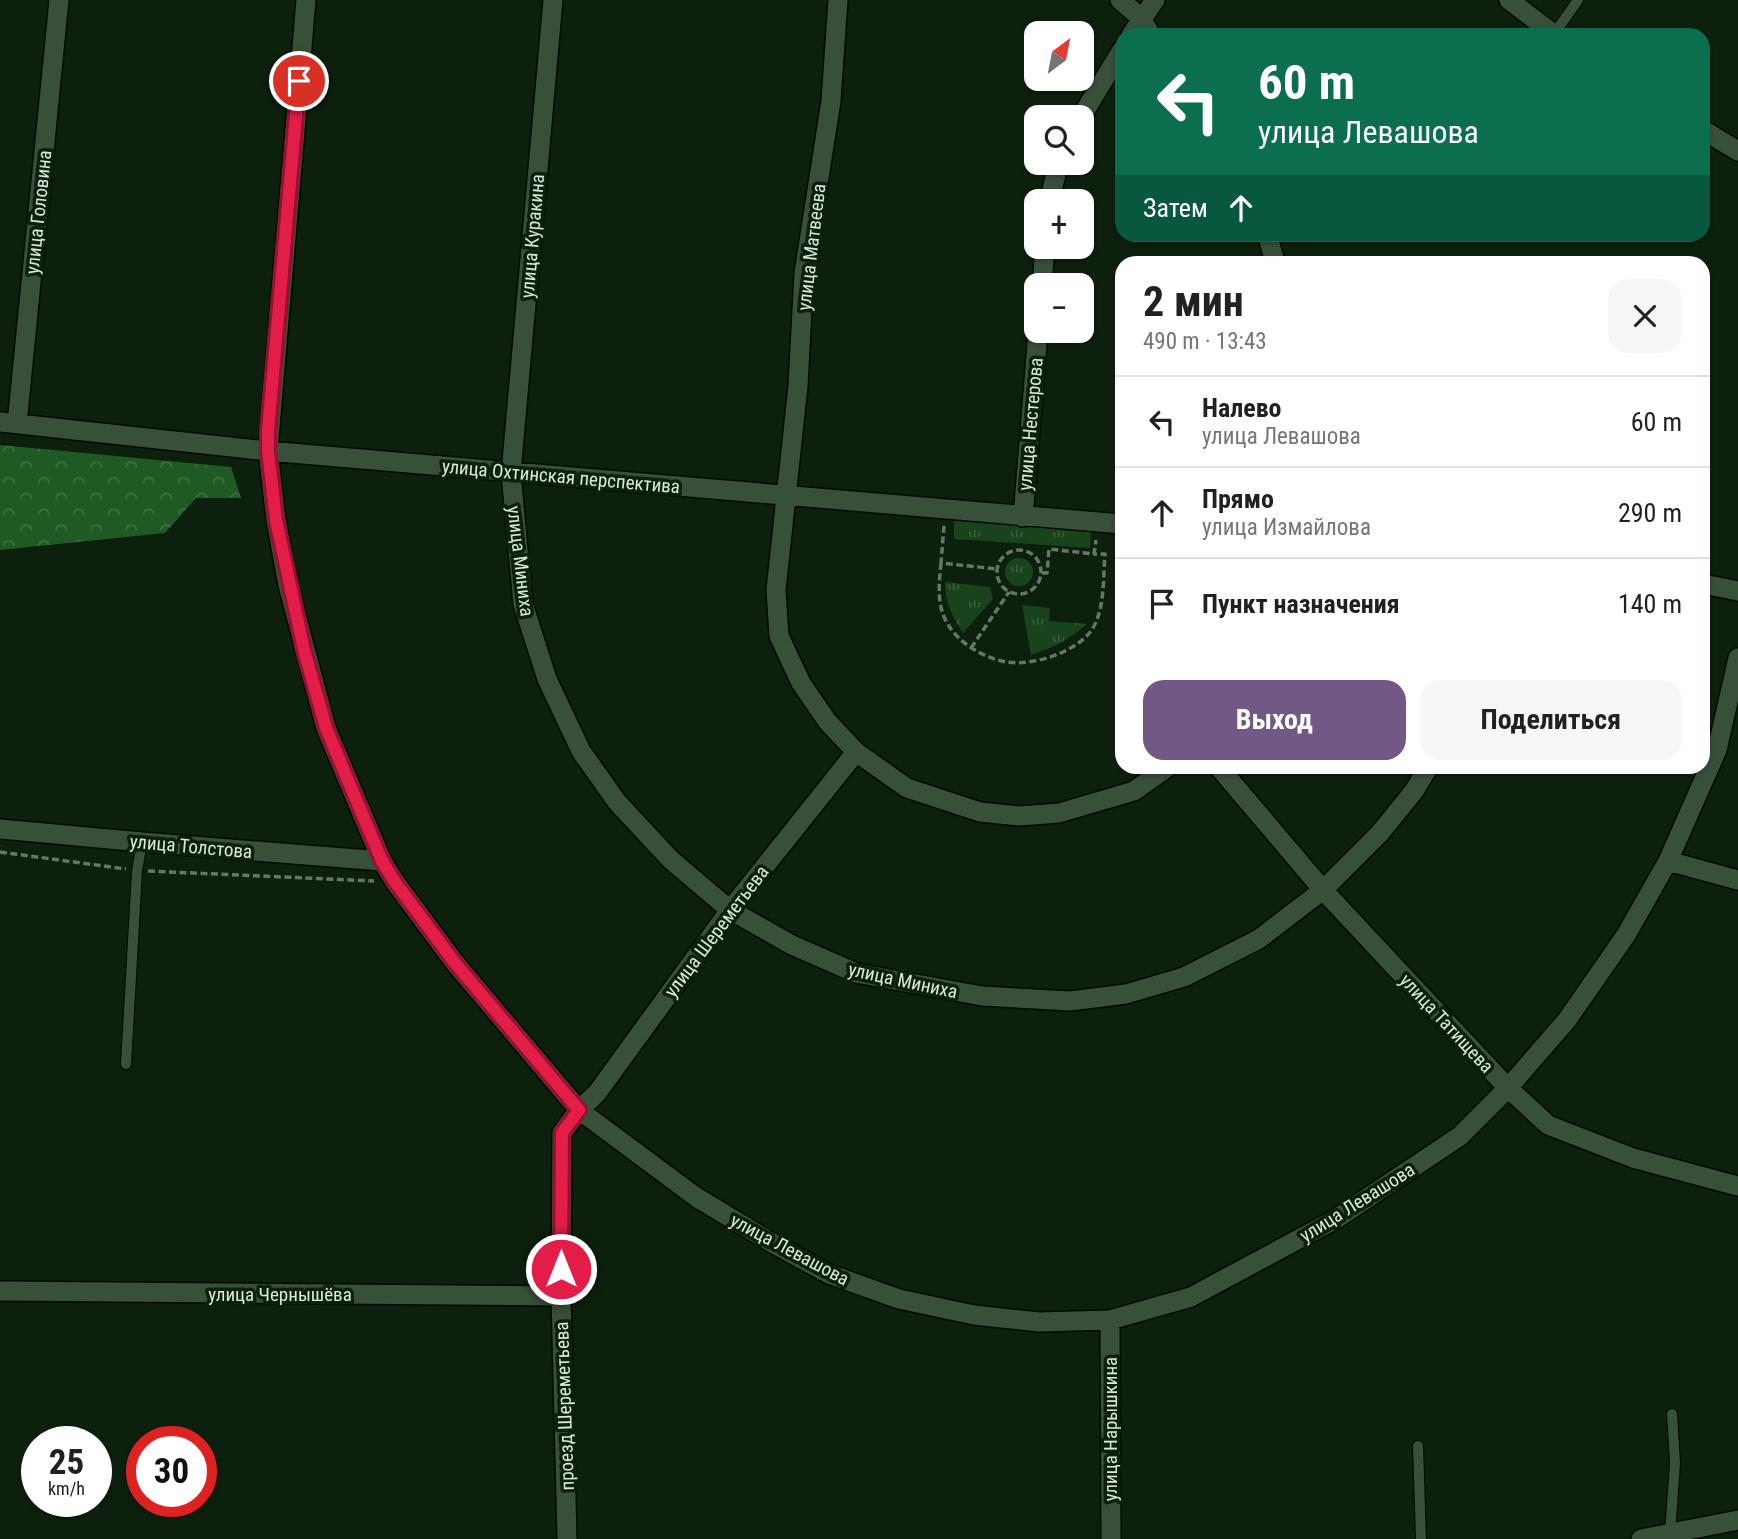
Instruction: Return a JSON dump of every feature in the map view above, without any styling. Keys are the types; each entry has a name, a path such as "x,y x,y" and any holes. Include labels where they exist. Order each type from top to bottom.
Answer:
{"street":[{"name":"улица Головина","path":"9,423 59,0"},
{"name":"улица Левашова","path":"306,0 268,451 276,520 304,650 326,728 382,861 395,882 464,973 579,1110 696,1197 774,1244 829,1273 899,1299 974,1315 1039,1322 1110,1320 1191,1297 1336,1219 1460,1136 1508,1088 1567,1020 1626,935 1668,861 1706,774"},
{"name":"улица Куракина","path":"510,473 553,0"},
{"name":"улица Матвеева","path":"838,0 831,101 804,273 798,386 776,590 779,636 801,682 827,721 856,752 907,788 980,813 1019,816 1059,813 1134,791 1158,774"},
{"path":"1120,0 1146,26 1155,0"},
{"path":"1509,0 1546,28"},
{"path":"1088,105 1115,61"},
{"path":"1710,134 1738,150"},
{"name":"улица Нестерова","path":"1023,517 1037,343"},
{"name":"улица Охтинская перспектива","path":"9,423 268,451 510,473 1115,523"},
{"name":"улица Миниха","path":"510,473 523,604 547,679 581,751 617,802 671,860 730,910 792,945 856,973 982,996 1070,1001 1126,994 1184,977 1259,939 1323,890 1380,833 1424,774"},
{"path":"1710,585 1738,591"},
{"name":"улица Левашова","path":"1710,766 1717,750 1738,658"},
{"name":"улица Шереметьева","path":"579,1110 597,1093 730,910 856,752"},
{"name":"улица Татищева","path":"1225,774 1323,890 1508,1088 1548,1125 1633,1158 1738,1186"},
{"name":"улица Толстова","path":"0,828 382,861"},
{"path":"1668,861 1738,880"},
{"name":"проезд Шереметьева","path":"567,1539 561,1296 562,1133 579,1110"},
{"name":"улица Чернышёва","path":"0,1292 561,1296"},
{"name":"улица Нарышкина","path":"1110,1320 1111,1539"},
{"path":"1641,1539 1738,1520"}],"lane":[{"path":"1560,28 1578,0"},
{"path":"126,1064 137,871 142,842"},
{"path":"1670,1534 1675,1464 1672,1413"},
{"path":"1418,1446 1421,1539"}],"path":[{"path":"945,510 939,597 949,625 971,648 1006,662 1041,661 1072,648 1092,630 1100,611 1105,554 1049,549 1047,573 1042,573"},
{"path":"1094,554 1098,522"},
{"path":"1016,550 1034,555 1040,563 1042,573 1035,589 1018,595 1001,586 997,569 1007,553 1016,550"},
{"path":"941,563 997,569"},
{"path":"971,648 1009,592"},
{"path":"0,852 137,871 395,882"}],"green space":[{"path":"0,445 231,467 241,498 196,498 165,533 0,550"},
{"path":"960,514 1089,525 1090,548 954,539 954,521"},
{"path":"1019,558 1029,562 1033,572 1029,582 1019,586 1009,582 1005,572 1009,562"},
{"path":"945,582 990,587 993,599 963,633 950,609"},
{"path":"1022,605 1050,608 1049,621 1087,624 1061,642 1031,655"}],"route":[{"path":"299,81 268,431 276,520 288,585 326,728 382,861 455,963 579,1110 562,1133 561,1269"}]}
